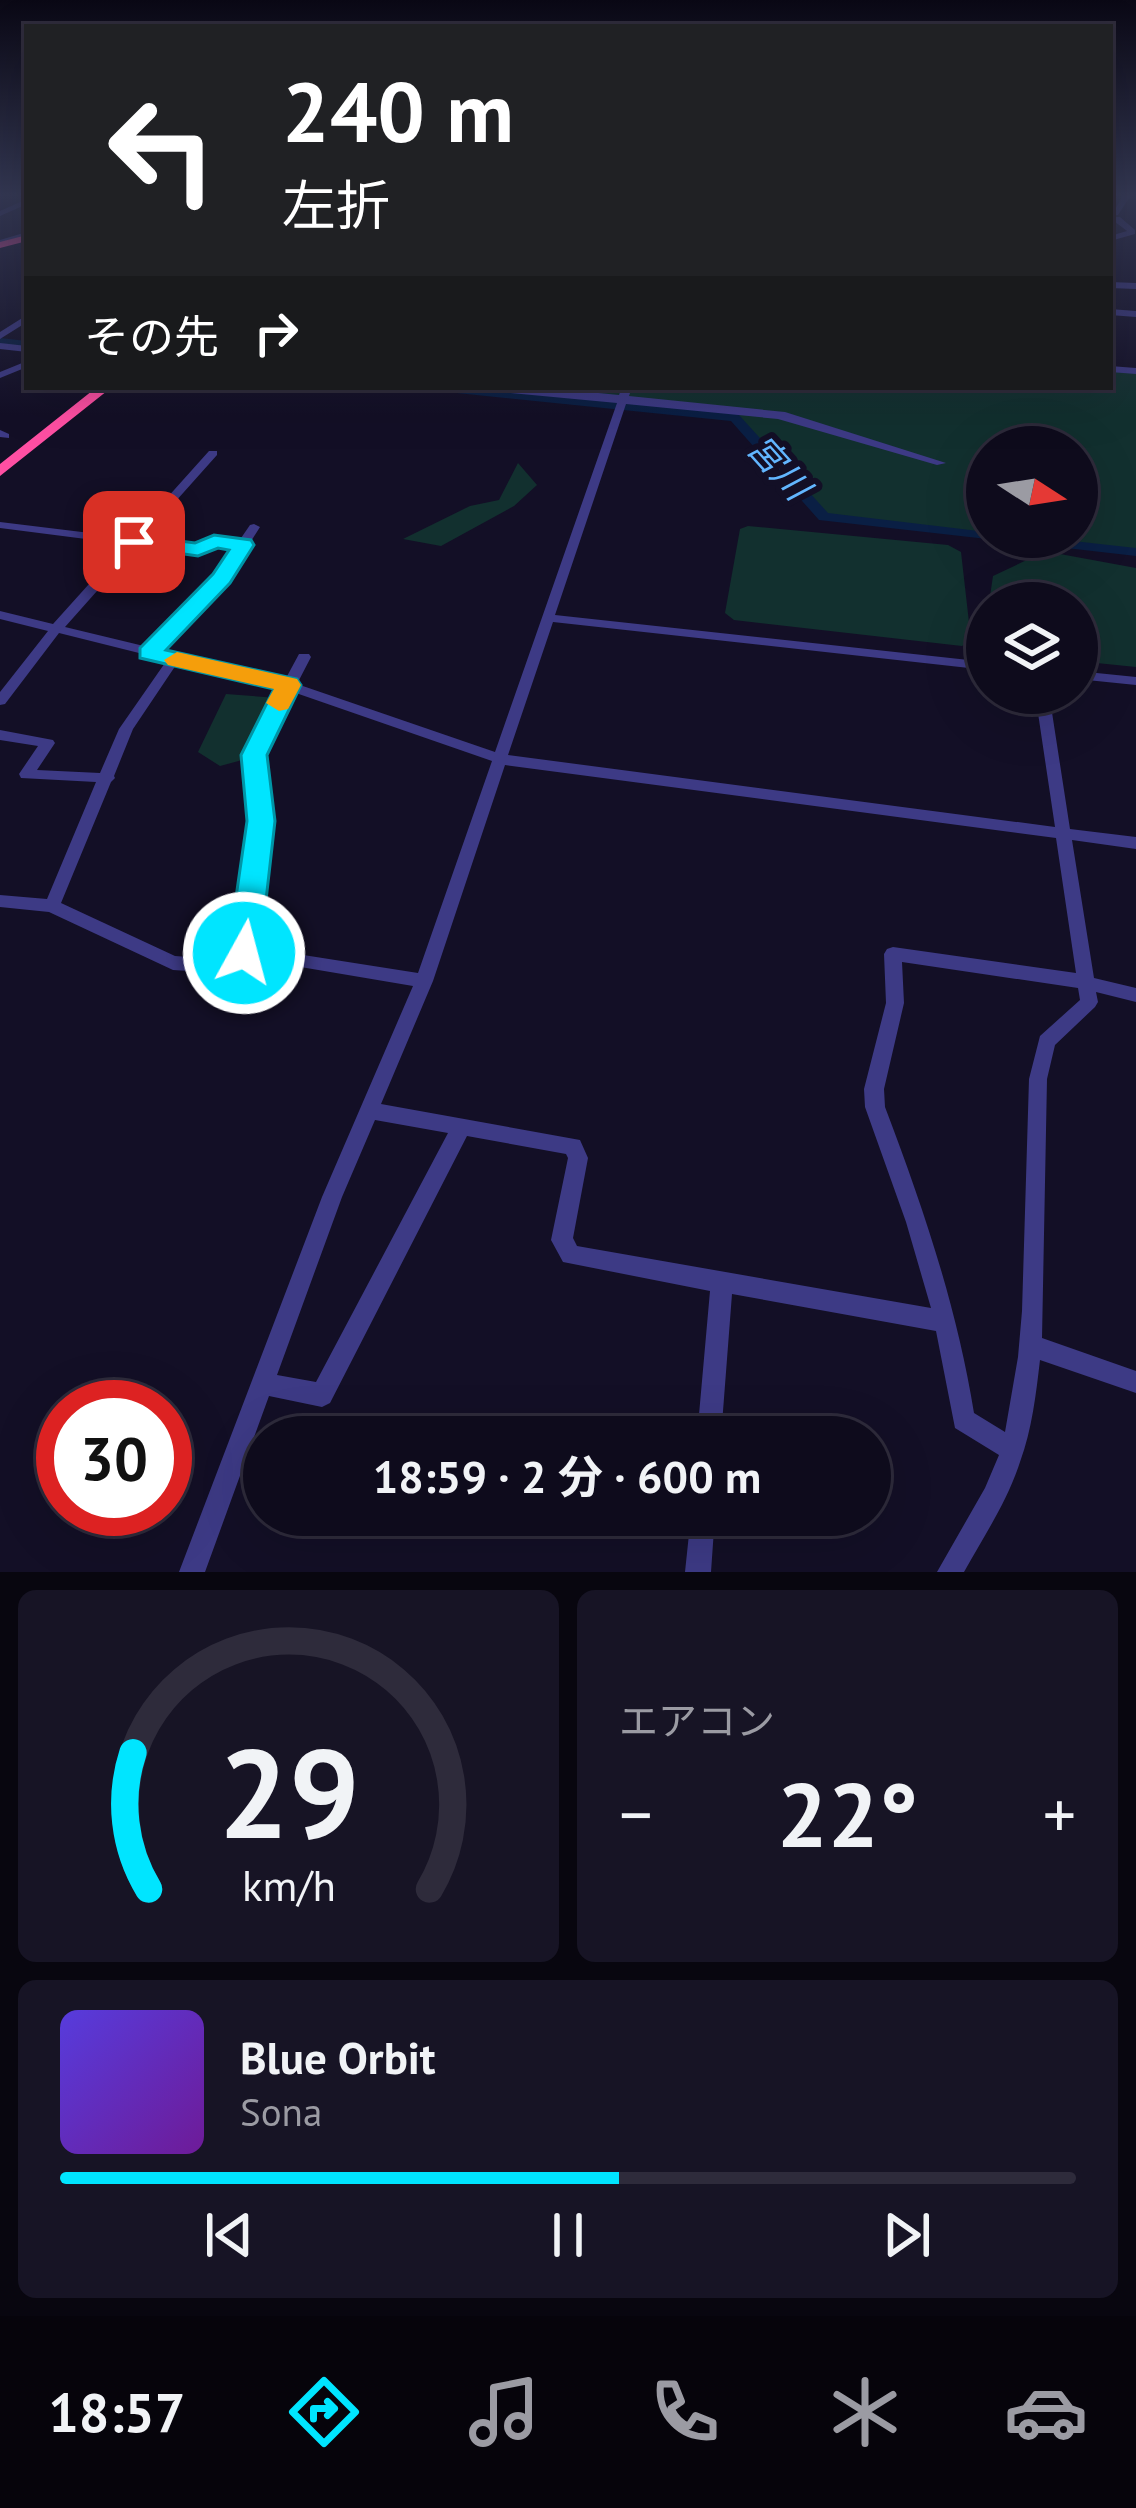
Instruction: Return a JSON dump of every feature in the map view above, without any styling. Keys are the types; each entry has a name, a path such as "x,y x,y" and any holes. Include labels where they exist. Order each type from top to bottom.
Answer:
{"highway":[{"path":"0,471 101,390"}],"street":[{"path":"516,390 792,419 892,453 941,463 785,415 536,390"},
{"path":"192,1572 368,1110 424,981 622,399"},
{"path":"0,701 56,629 213,453"},
{"path":"0,525 198,550 214,541 243,545"},
{"path":"149,653 222,578 254,527"},
{"path":"0,615 288,685 500,759 1136,843"},
{"path":"548,618 966,664"},
{"path":"244,953 261,821 254,755 304,657"},
{"path":"52,906 126,729 174,659"},
{"path":"1098,678 1136,682"},
{"path":"950,1572 989,1510 1012,1450 1030,1346 1038,1079 1047,1041 1089,1002 1045,714"},
{"path":"0,735 48,743 26,774 108,778"},
{"path":"0,901 52,906 173,963 203,965 244,953 424,981"},
{"path":"1012,1450 962,1420 945,1322 874,1097 895,1004 893,954 1071,979 1136,995"},
{"path":"368,1110 563,1142 578,1150 562,1240 566,1252 945,1322"},
{"path":"261,1383 322,1394 462,1126"},
{"path":"711,1416 722,1282"},
{"path":"1030,1346 1136,1382"},
{"path":"698,1572 701,1536"}],"green space":[{"path":"1113,370 1136,373 1136,549 1098,545 1098,426 966,426 966,531 826,516 737,415 472,390 1113,390"},
{"path":"518,463 537,485 514,506 441,546 403,539 470,506 499,500"},
{"path":"748,526 948,545 961,552 966,643 734,620 725,613 740,529"},
{"path":"1031,558 1082,558 1136,568 1136,667 1098,663 1098,582 992,582 993,576"},
{"path":"226,694 278,698 246,759 220,766 198,752"}],"waterway":[{"name":"宮川","path":"0,341 24,344"},
{"name":"宮川","path":"458,390 735,418 824,517 966,534"},
{"name":"宮川","path":"1098,548 1136,552"}],"slow traffic":[{"path":"177,660 288,685 279,703"}],"route":[{"path":"134,542 198,550 214,541 243,545 222,578 149,653 288,685 254,755 261,821 244,953"}]}
